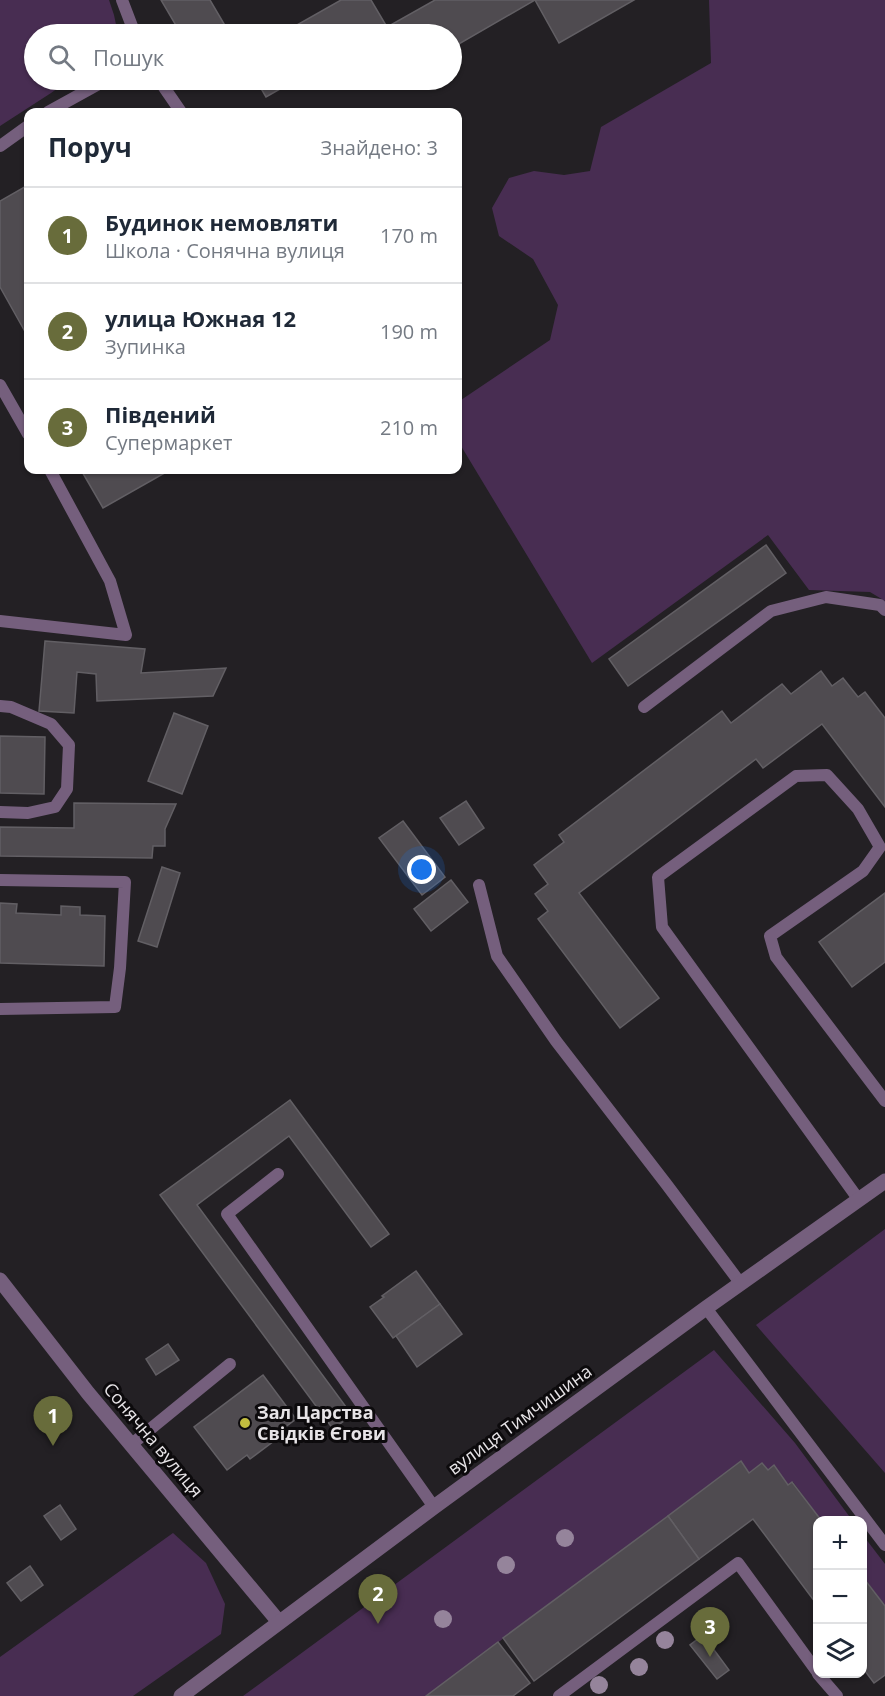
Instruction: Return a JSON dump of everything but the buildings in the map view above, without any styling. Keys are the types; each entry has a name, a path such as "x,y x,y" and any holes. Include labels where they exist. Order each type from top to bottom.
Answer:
{"street":[{"name":"вулиця Тимчишина","path":"181,1696 706,1308 885,1181"},
{"name":"Сонячна вулиця","path":"0,1280 88,1392 279,1622"}],"lane":[{"path":"122,0 131,24"},
{"path":"55,108 88,90"},
{"path":"166,90 178,108"},
{"path":"0,146 24,129"},
{"path":"0,385 24,427"},
{"path":"0,621 126,635 110,581 52,474"},
{"path":"644,707 771,611 826,597 880,605 885,610"},
{"path":"0,706 11,706 51,724 69,745 67,789 55,807 28,813 0,812"},
{"path":"859,1200 662,927 658,876 796,776 827,775 858,809 880,847 863,871 770,936 777,957 885,1101"},
{"path":"0,880 125,882 120,968 115,1007 0,1009"},
{"path":"479,885 497,956 556,1041 741,1284"},
{"path":"278,1174 227,1214 434,1507"},
{"path":"706,1308 885,1545"},
{"path":"132,1444 230,1364"},
{"path":"559,1696 738,1563 813,1666"},
{"path":"822,1678 837,1696"}],"shaded area":[{"path":"0,0 109,0 116,24 24,24 24,90 55,90 28,108 24,108 24,110 0,126"},
{"path":"709,0 885,0 885,601 870,592 809,590 768,535 592,663 462,448 462,399 550,340 558,305 533,259 499,236 492,208 509,178 534,171 564,175 590,171 601,127 711,63"},
{"path":"885,1229 885,1473 756,1325"},
{"path":"714,1350 795,1443 849,1516 818,1516 793,1482 788,1485 774,1466 768,1470 762,1463 749,1473 741,1462 426,1696 243,1696"},
{"path":"173,1533 206,1563 225,1604 221,1634 133,1696 0,1696 0,1657"},
{"path":"867,1541 885,1564 885,1606 867,1581"}],"place":[{"name":"Зал Царства Свідків Єгови","path":"245,1423"},
{"name":"Будинок немовляти","path":"53,1446"},
{"name":"улица Южная 12","path":"378,1624"},
{"name":"Південий","path":"710,1657"}]}
